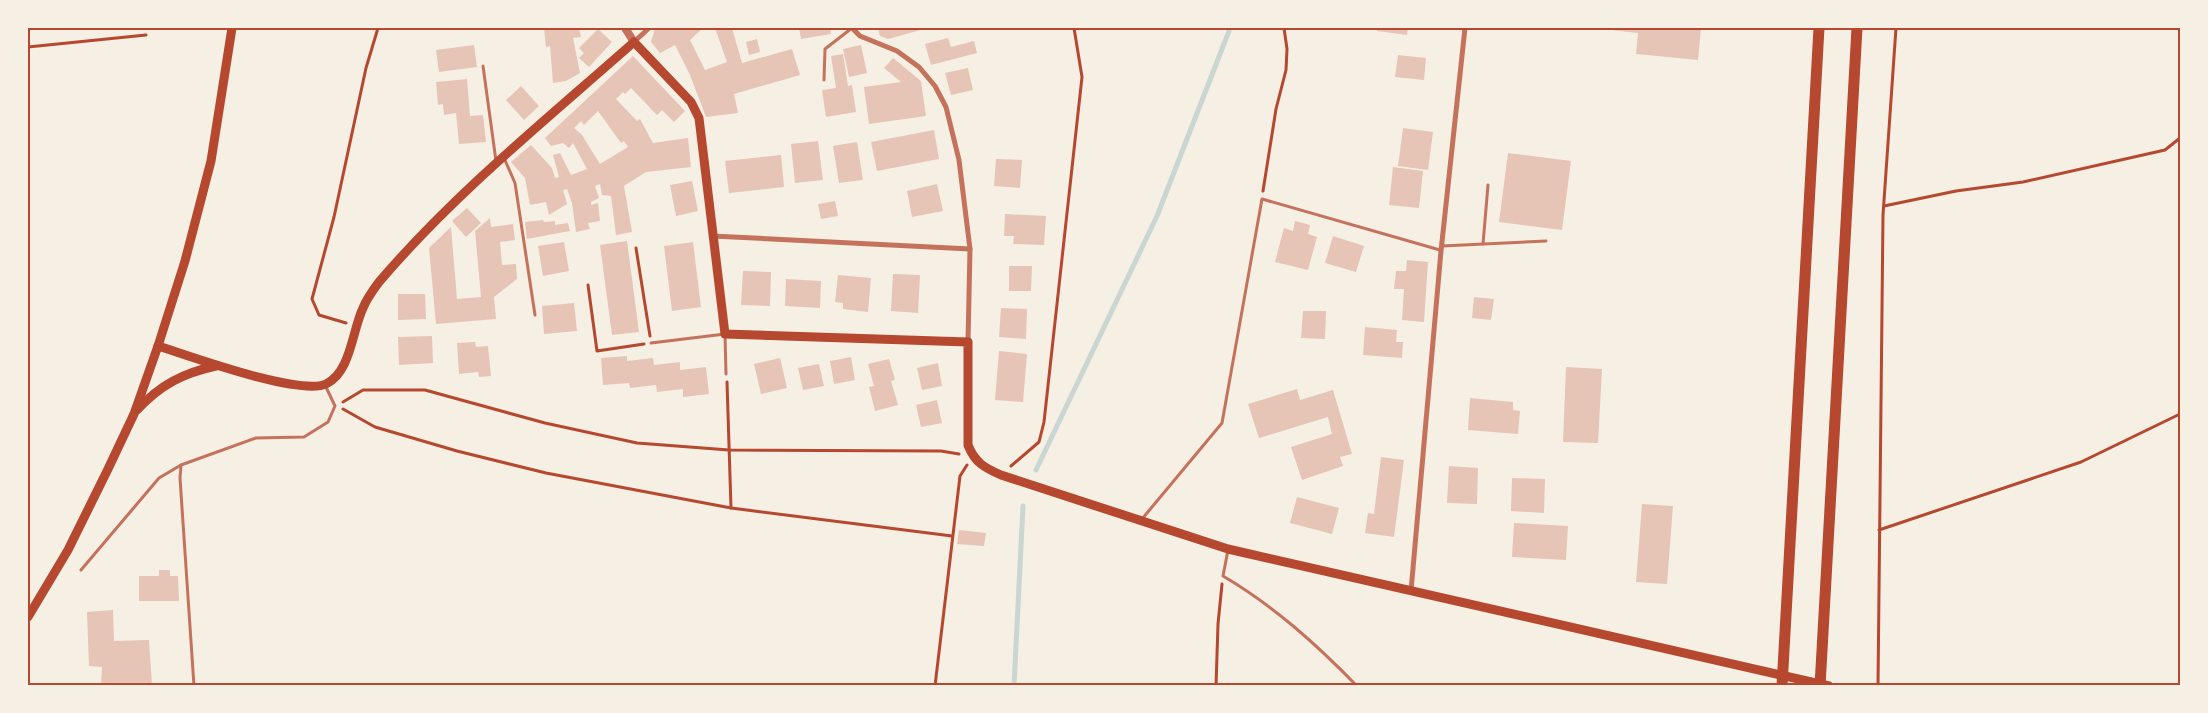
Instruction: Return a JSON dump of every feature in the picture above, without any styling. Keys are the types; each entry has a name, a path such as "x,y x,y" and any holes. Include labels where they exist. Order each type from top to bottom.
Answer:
{"highway":[{"path":"1782,686 1819,28"},
{"path":"1820,686 1857,28"}],"main road":[{"path":"28,617 68,550 134,414 158,346 184,261 211,161 232,28"},
{"path":"158,346 218,365 296,386 315,387 333,379 341,370 356,325 366,302 378,284 455,201 634,42 691,102 699,118 725,334 968,342 968,445 973,457 986,468 1001,475 1140,522 1228,549 1828,686"},
{"path":"134,414 150,395 171,380 193,370 218,365"}],"street":[{"path":"625,28 634,42 649,28"},
{"path":"852,28 860,36 897,51 914,63 935,86 946,107 959,160 970,249 968,342"},
{"path":"1411,592 1441,248 1465,28"},
{"path":"712,236 970,249"}],"lane":[{"path":"824,80 825,49 852,28"},
{"path":"483,66 496,164"},
{"path":"504,157 515,182 535,315"},
{"path":"1483,244 1488,185"},
{"path":"1140,522 1222,423 1262,199 1441,248 1546,241"},
{"path":"651,343 725,334 726,374"},
{"path":"81,570 159,478 181,465 256,438 304,437 328,422 335,406 325,384"},
{"path":"181,465 180,478 194,686"},
{"path":"1228,549 1223,576 1257,596 1289,622 1357,686"}],"path":[{"path":"356,325 319,315 312,299 334,218 366,68 378,28"},
{"path":"1001,475 1039,442 1044,422 1082,77 1074,28"},
{"path":"1262,199 1276,109 1286,70 1287,49 1284,28"},
{"path":"1878,686 1884,206 1896,28"},
{"path":"28,47 146,35"},
{"path":"1884,206 1956,191 2023,182 2165,150 2180,138"},
{"path":"588,285 597,350 651,343 636,248"},
{"path":"726,374 731,508"},
{"path":"335,406 363,390 425,390 546,423 637,442 729,450 941,451 973,457 960,476 935,686"},
{"path":"335,406 375,426 457,451 546,472 731,508 952,536"},
{"path":"1879,530 2081,462 2180,414"},
{"path":"1216,686 1218,624 1223,576"}],"building":[{"path":"544,28 579,28 581,37 573,38 580,73 566,81 553,83 550,46 546,47"},
{"path":"655,28 703,28 690,40 705,70 727,62 715,28 732,28 742,63 792,49 800,75 734,94 738,113 706,117 690,75 675,45 660,53 651,42"},
{"path":"799,28 830,28 831,34 801,39"},
{"path":"878,28 928,28 888,39 880,36"},
{"path":"1377,28 1408,28 1407,35 1377,31"},
{"path":"1594,28 1701,28 1698,60 1636,54 1638,33"},
{"path":"598,29 612,42 589,67 579,58 584,53 579,48"},
{"path":"948,38 951,47 974,41 977,53 931,65 925,44"},
{"path":"757,39 760,52 749,55 746,42"},
{"path":"474,45 477,67 439,72 436,50"},
{"path":"861,45 867,73 849,77 843,49"},
{"path":"843,54 848,86 852,85 856,112 826,117 822,90 836,88 831,56"},
{"path":"1398,55 1426,58 1424,80 1395,77"},
{"path":"633,56 685,111 674,122 662,110 657,115 631,88 625,94 623,92 616,99 637,121 640,119 653,143 688,138 691,167 646,172 624,186 632,232 616,235 611,196 602,195 600,184 595,186 599,198 591,202 591,205 598,203 600,221 588,223 590,229 576,232 572,203 567,189 563,190 567,204 549,215 546,202 530,205 525,178 511,162 531,145 552,168 555,178 559,177 553,155 560,153 571,175 587,169 573,143 569,148 563,143 551,146 545,138","holes":["598,111 621,143 624,141 628,147 600,164 582,135 574,128 581,121 584,125"]},
{"path":"893,58 921,81 926,116 869,124 864,87 901,82 884,68"},
{"path":"968,68 973,90 951,95 945,73"},
{"path":"467,79 470,116 483,115 486,142 459,144 456,113 444,115 443,104 438,105 436,82"},
{"path":"521,86 539,106 524,120 506,100"},
{"path":"1403,128 1433,132 1428,170 1398,166"},
{"path":"934,130 939,159 877,171 871,142"},
{"path":"818,141 823,180 795,183 791,144"},
{"path":"857,142 863,180 839,183 833,146"},
{"path":"1508,153 1571,161 1562,230 1499,222"},
{"path":"781,155 784,187 729,193 725,161"},
{"path":"996,159 1022,160 1020,188 994,186"},
{"path":"1393,167 1423,171 1419,208 1389,205"},
{"path":"692,181 698,211 676,216 670,185"},
{"path":"937,184 943,211 912,217 907,191"},
{"path":"835,201 838,216 821,219 818,204"},
{"path":"467,208 481,223 466,237 452,221"},
{"path":"1005,214 1046,216 1044,245 1013,244 1014,236 1004,236"},
{"path":"490,218 491,227 513,224 515,240 500,242 502,265 516,264 517,279 494,297 496,319 436,324 429,248 451,227 457,299 481,297 475,231"},
{"path":"543,220 544,222 555,221 555,225 568,223 570,231 527,239 525,222"},
{"path":"1295,221 1310,225 1308,234 1317,237 1308,270 1275,262 1284,228 1293,231"},
{"path":"1333,236 1364,246 1356,272 1325,263"},
{"path":"627,241 639,332 612,335 600,245"},
{"path":"564,242 569,271 543,276 538,246"},
{"path":"693,242 701,307 672,311 664,246"},
{"path":"1407,260 1428,262 1424,322 1402,320 1404,289 1394,289 1396,271 1406,271"},
{"path":"1009,266 1032,266 1031,291 1009,291"},
{"path":"743,271 771,272 770,306 741,305"},
{"path":"893,274 920,275 918,313 891,311"},
{"path":"838,275 871,278 868,312 843,309 843,303 835,302"},
{"path":"786,279 821,281 820,308 785,306"},
{"path":"398,294 425,294 426,319 398,320"},
{"path":"1474,297 1494,299 1491,320 1472,318"},
{"path":"574,303 577,331 544,334 542,306"},
{"path":"1001,308 1027,309 1026,339 999,337"},
{"path":"1303,311 1326,311 1325,339 1301,338"},
{"path":"1365,327 1397,330 1396,342 1403,342 1402,358 1363,355"},
{"path":"432,336 433,363 399,365 398,337"},
{"path":"475,342 476,347 488,346 491,376 479,377 478,372 459,374 457,343"},
{"path":"999,351 1027,354 1023,402 995,400"},
{"path":"627,356 627,361 653,358 654,365 680,362 680,370 706,367 709,394 683,397 683,389 657,392 656,385 630,388 629,383 603,385 601,358"},
{"path":"851,357 855,380 834,384 830,361"},
{"path":"780,358 787,388 761,394 754,364"},
{"path":"889,359 895,380 891,381 898,405 875,411 869,387 874,386 868,364"},
{"path":"938,363 942,386 922,390 917,368"},
{"path":"819,364 824,386 803,390 798,368"},
{"path":"1566,367 1602,369 1598,443 1563,442"},
{"path":"1297,389 1300,400 1333,390 1352,454 1340,457 1343,466 1302,480 1291,447 1332,434 1328,417 1259,438 1248,404"},
{"path":"1470,398 1513,402 1513,410 1520,411 1518,434 1468,430"},
{"path":"937,400 942,423 921,427 916,405"},
{"path":"1381,457 1404,460 1394,537 1365,533 1368,513 1374,514"},
{"path":"1449,466 1478,468 1477,504 1447,503"},
{"path":"1512,478 1545,479 1544,513 1511,511"},
{"path":"1297,497 1339,508 1332,534 1290,523"},
{"path":"1642,504 1673,506 1667,584 1636,582"},
{"path":"1514,523 1568,526 1566,560 1512,557"},
{"path":"959,530 986,533 984,546 957,544"},
{"path":"159,570 170,570 170,576 178,576 179,601 139,601 139,576 159,576"},
{"path":"113,610 114,641 149,640 152,685 101,685 102,667 89,666 87,612"}],"waterway":[{"path":"1036,470 1157,216 1229,28"},
{"path":"1014,686 1023,506"}]}
